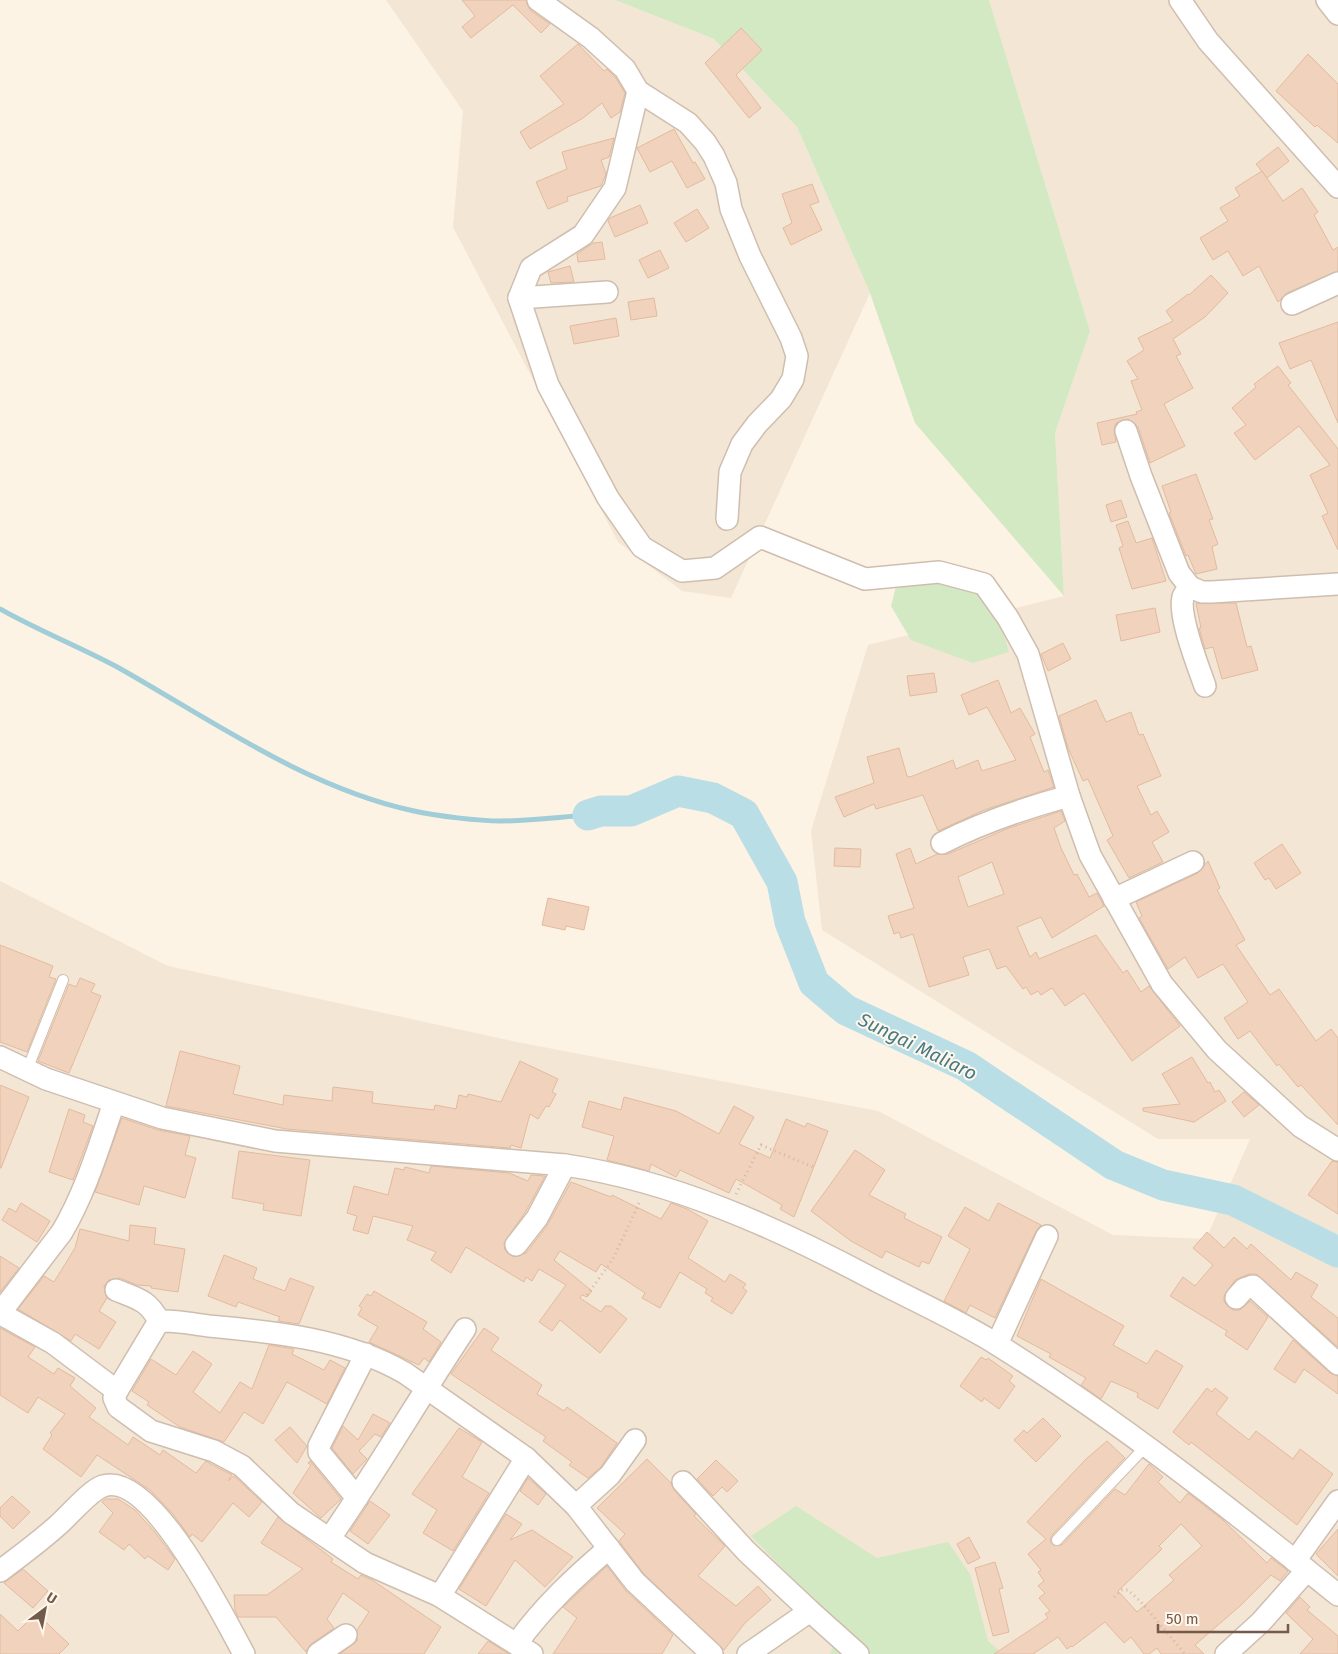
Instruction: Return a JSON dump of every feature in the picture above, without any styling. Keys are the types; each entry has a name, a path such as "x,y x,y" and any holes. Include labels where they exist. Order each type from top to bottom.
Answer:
{"street":[{"path":"538,0 591,38 625,69 638,91 688,123 705,142 714,156 726,183 731,209 750,256 782,315 797,356 794,379 781,399 757,424 742,444 730,472 727,518"},
{"path":"1180,0 1208,41 1338,187"},
{"path":"1326,0 1338,14"},
{"path":"638,91 615,188 583,235 531,268 519,298 548,385 608,498 642,548 682,571 715,568 760,537 865,579 939,572 984,584 1008,618 1028,654 1070,796 1090,855 1162,984 1217,1050 1300,1126 1338,1150"},
{"path":"1292,304 1338,283"},
{"path":"519,298 607,292"},
{"path":"1126,431 1140,476 1179,573 1190,588 1202,592 1212,592 1338,584"},
{"path":"1190,588 1184,596 1183,610 1190,640 1205,686"},
{"path":"942,843 976,826 1031,806 1070,796"},
{"path":"1114,899 1193,862"},
{"path":"0,1056 46,1079 162,1118 275,1141 565,1165 609,1172 728,1210 800,1241 997,1344 1147,1445 1338,1595"},
{"path":"114,1103 82,1192 70,1219 1,1313 53,1343 117,1391"},
{"path":"516,1245 536,1218 565,1165"},
{"path":"997,1344 1047,1236"},
{"path":"1236,1298 1244,1289 1253,1286 1338,1364"},
{"path":"116,1290 145,1302 152,1308 159,1322"},
{"path":"159,1322 282,1333 328,1342 385,1361 426,1387 526,1458 576,1506 635,1582 712,1654"},
{"path":"159,1322 117,1391 114,1398 118,1407 151,1431 214,1451 242,1466 291,1513 365,1562 440,1596 525,1648 536,1617 558,1593 610,1548"},
{"path":"330,1538 465,1329"},
{"path":"357,1498 320,1452 319,1446 366,1354"},
{"path":"576,1506 610,1474 635,1440"},
{"path":"440,1596 526,1458"},
{"path":"683,1482 746,1551 858,1654"},
{"path":"0,1571 58,1526 100,1488 110,1484 126,1488 141,1498 168,1528 194,1564 244,1654"},
{"path":"1226,1654 1261,1622 1301,1566 1338,1501"},
{"path":"748,1654 810,1611"},
{"path":"318,1654 346,1635"}],"lane":[{"path":"27,1070 64,980"},
{"path":"1057,1540 1147,1445"}],"path":[{"path":"728,1210 761,1145 813,1167"},
{"path":"587,1295 613,1259 647,1184"},
{"path":"1114,1597 1122,1590 1128,1590 1141,1602 1185,1654"}],"shaded area":[{"path":"386,0 615,0 714,39 797,127 870,293 731,598 682,591 618,542 453,227 463,111"},
{"path":"989,0 1338,0 1338,1654 0,1654 0,881 168,966 517,1042 878,1111 1113,1235 1206,1239 1250,1139 1158,1139 822,930 811,831 868,645 1064,596 1055,433 1090,331"}],"green space":[{"path":"615,0 989,0 1090,331 1055,433 1064,596 915,423 870,293 797,127 714,39"},
{"path":"942,577 973,584 998,615 1009,652 973,663 911,640 891,606 896,586"},
{"path":"796,1506 877,1558 948,1542 970,1574 988,1641 1003,1654 830,1654 840,1627 751,1536"}],"building":[{"path":"462,0 526,0 530,10 550,24 541,33 513,5 471,38 462,27 475,16"},
{"path":"741,28 762,50 736,75 761,108 749,118 705,63"},
{"path":"578,44 604,71 607,69 615,77 625,93 620,112 611,118 602,103 583,118 530,149 520,132 564,104 540,76"},
{"path":"1308,54 1338,84 1338,143 1317,125 1315,127 1276,91"},
{"path":"674,129 693,163 695,162 705,179 687,188 672,161 650,172 637,148"},
{"path":"614,138 609,157 601,160 606,174 601,186 567,197 568,201 548,209 536,182 567,169 562,152"},
{"path":"1278,147 1289,161 1267,178 1256,164"},
{"path":"1262,171 1283,201 1302,188 1318,212 1314,215 1333,250 1338,247 1338,271 1287,293 1278,302 1259,266 1243,276 1228,251 1213,260 1200,238 1228,221 1220,208 1240,196 1235,188"},
{"path":"812,184 819,202 810,205 822,230 791,245 783,228 792,223 782,194"},
{"path":"640,205 648,223 615,237 608,221 610,218"},
{"path":"697,209 709,228 686,242 674,223"},
{"path":"602,242 605,259 578,262 577,254 593,243"},
{"path":"660,250 669,268 648,278 639,260"},
{"path":"570,266 574,282 551,283 548,272"},
{"path":"1211,275 1228,293 1205,317 1173,339 1181,354 1176,356 1193,388 1164,404 1185,446 1150,463 1138,427 1128,419 1116,423 1114,429 1116,442 1102,445 1097,423 1137,414 1136,412 1142,410 1131,381 1138,379 1127,361 1144,350 1138,338 1173,321 1166,311 1189,295"},
{"path":"654,298 657,316 631,320 628,302"},
{"path":"616,318 619,336 574,344 570,326"},
{"path":"1338,322 1338,423 1311,360 1290,369 1279,343"},
{"path":"1278,366 1291,383 1288,385 1338,449 1338,550 1322,516 1328,513 1310,475 1330,465 1299,426 1255,460 1234,433 1246,425 1232,408 1256,387 1254,384"},
{"path":"1196,474 1213,519 1209,520 1218,544 1212,547 1217,569 1196,574 1188,555 1186,556 1169,513 1171,512 1162,486"},
{"path":"1121,500 1127,517 1111,522 1106,505"},
{"path":"1128,521 1136,543 1152,538 1166,581 1132,589 1119,548 1123,546 1116,525"},
{"path":"1196,603 1236,603 1247,647 1251,646 1258,670 1222,679 1213,647 1205,649 1199,628 1201,628"},
{"path":"1155,608 1160,632 1121,641 1116,615"},
{"path":"1063,643 1071,659 1048,671 1041,654"},
{"path":"934,673 937,692 910,696 907,676"},
{"path":"998,680 1011,713 1020,708 1035,734 1030,737 1044,772 1048,770 1054,787 984,810 938,831 923,795 876,809 874,804 844,817 835,797 874,783 867,757 899,748 907,776 910,777 953,760 956,769 978,760 982,771 1016,760 987,707 969,715 961,695"},
{"path":"1096,700 1106,722 1131,712 1139,735 1143,734 1161,776 1137,786 1151,815 1157,811 1169,832 1152,842 1163,862 1129,878 1107,840 1113,836 1088,779 1083,781 1068,748 1059,716"},
{"path":"1061,811 1065,821 1054,828 1061,848 1074,875 1077,874 1089,897 1097,893 1104,906 1052,938 1041,917 1017,927 1030,957 1036,952 1039,959 1096,935 1123,973 1127,970 1141,992 1149,986 1180,1026 1132,1061 1084,993 1065,1006 1052,988 1041,995 1038,991 1031,995 1026,987 1023,989 1006,966 997,969 989,949 963,957 969,975 929,987 913,934 901,938 899,932 894,934 888,916 914,908 896,854 910,848 916,864 937,854 948,854 1009,828","holes":["992,862 1004,894 968,907 958,877"]},
{"path":"1282,844 1301,873 1276,889 1269,878 1265,880 1254,863"},
{"path":"835,848 861,849 860,867 834,866"},
{"path":"1208,861 1220,888 1217,890 1245,940 1236,945 1270,995 1279,989 1316,1041 1331,1029 1338,1038 1338,1125 1301,1085 1298,1087 1279,1064 1277,1066 1250,1031 1238,1039 1224,1018 1248,1002 1223,964 1198,978 1185,957 1168,969 1139,918 1142,916 1136,902 1198,873"},
{"path":"548,898 589,907 584,930 566,926 565,930 542,925"},
{"path":"0,945 53,966 49,977 56,979 27,1052 0,1042"},
{"path":"80,978 95,984 91,992 101,996 69,1073 38,1061 69,984 76,987"},
{"path":"180,1051 240,1066 233,1094 283,1105 284,1095 332,1101 333,1087 373,1092 372,1103 434,1110 435,1105 456,1109 459,1095 467,1097 468,1094 501,1102 520,1061 558,1079 552,1092 556,1094 549,1107 546,1106 538,1119 530,1114 521,1148 511,1145 510,1148 287,1129 166,1106"},
{"path":"1192,1057 1208,1083 1210,1082 1215,1092 1219,1090 1226,1101 1194,1122 1143,1111 1143,1108 1180,1104 1162,1074"},
{"path":"0,1085 29,1097 1,1168 0,1168"},
{"path":"1244,1092 1259,1105 1244,1117 1232,1102"},
{"path":"624,1097 676,1111 719,1134 734,1106 754,1117 739,1144 770,1158 786,1119 805,1127 807,1123 828,1131 794,1217 780,1209 782,1205 736,1179 729,1193 680,1170 676,1177 651,1164 649,1171 607,1160 614,1136 582,1127 589,1101 621,1110"},
{"path":"69,1109 85,1115 83,1122 93,1126 73,1180 49,1172"},
{"path":"122,1118 158,1130 190,1136 185,1155 196,1158 185,1198 144,1186 139,1205 95,1192"},
{"path":"855,1150 885,1170 869,1195 906,1214 904,1218 942,1237 929,1264 922,1261 919,1267 886,1251 882,1258 851,1241 811,1211"},
{"path":"239,1151 310,1160 301,1216 263,1210 264,1204 232,1198"},
{"path":"1332,1161 1338,1162 1338,1214 1308,1195"},
{"path":"431,1166 509,1173 528,1181 531,1175 545,1176 526,1211 504,1243 505,1250 514,1257 526,1253 547,1226 571,1182 611,1197 612,1195 661,1219 671,1203 687,1209 708,1221 688,1258 725,1282 730,1274 746,1284 743,1288 747,1291 732,1314 711,1301 713,1298 705,1293 707,1289 680,1272 660,1308 642,1298 645,1293 601,1264 596,1272 560,1251 554,1260 592,1291 587,1297 582,1295 580,1298 601,1312 605,1306 611,1306 627,1319 600,1353 560,1320 552,1331 539,1322 566,1285 539,1269 532,1281 526,1277 524,1282 466,1247 451,1273 431,1260 436,1252 407,1240 413,1226 373,1216 368,1234 353,1230 357,1216 347,1213 354,1186 388,1195 395,1168 404,1170 405,1167 429,1173"},
{"path":"21,1203 50,1221 37,1242 2,1220 9,1208 16,1212"},
{"path":"998,1203 1041,1225 1036,1231 995,1318 970,1305 966,1313 944,1301 970,1249 948,1236 965,1207 989,1221"},
{"path":"130,1225 156,1228 154,1244 185,1249 178,1292 137,1285 120,1278 109,1280 104,1286 107,1298 99,1311 116,1322 99,1349 75,1334 71,1341 18,1309 44,1276 54,1282 75,1248 80,1229 129,1241"},
{"path":"1207,1232 1224,1248 1234,1237 1247,1249 1251,1244 1291,1280 1296,1272 1318,1285 1311,1297 1338,1318 1338,1347 1256,1274 1249,1274 1235,1280 1224,1296 1224,1302 1233,1310 1240,1310 1250,1301 1268,1317 1247,1350 1225,1335 1227,1331 1170,1296 1183,1277 1195,1286 1213,1265 1193,1248"},
{"path":"224,1255 257,1268 253,1279 285,1291 290,1278 314,1287 299,1324 278,1321 280,1317 238,1302 236,1307 208,1296"},
{"path":"0,1256 19,1268 0,1292"},
{"path":"1041,1279 1124,1326 1113,1345 1147,1364 1156,1350 1183,1366 1158,1409 1137,1397 1138,1393 1111,1381 1101,1399 1081,1385 1086,1378 1049,1357 1051,1354 1017,1336"},
{"path":"374,1291 427,1322 423,1329 441,1342 429,1362 424,1358 419,1365 369,1342 378,1327 358,1315 362,1308 359,1306 367,1294 371,1296"},
{"path":"0,1328 35,1347 28,1357 54,1374 58,1368 75,1378 70,1386 96,1408 89,1417 128,1445 133,1437 160,1455 163,1450 196,1473 206,1461 232,1475 228,1481 234,1476 262,1502 249,1517 233,1503 202,1542 192,1534 190,1537 173,1514 150,1490 97,1455 81,1477 43,1449 52,1435 50,1433 65,1414 38,1397 28,1413 0,1395"},
{"path":"484,1328 499,1338 491,1350 542,1385 537,1394 564,1411 567,1407 617,1443 601,1467 588,1478 569,1465 572,1462 543,1441 546,1437 451,1374"},
{"path":"1293,1340 1330,1373 1338,1376 1338,1394 1304,1369 1295,1383 1274,1369"},
{"path":"269,1345 294,1349 292,1354 324,1370 330,1360 345,1368 327,1404 287,1382 263,1424 244,1412 224,1442 180,1427 147,1405 149,1402 132,1391 151,1359 176,1375 193,1351 212,1364 193,1392 220,1413 240,1382 252,1389"},
{"path":"981,1357 986,1360 988,1358 1013,1376 1009,1381 1015,1386 999,1409 984,1398 982,1402 960,1386"},
{"path":"1207,1388 1212,1392 1215,1388 1228,1398 1216,1414 1249,1440 1256,1431 1293,1459 1300,1449 1333,1474 1297,1525 1191,1442 1189,1445 1173,1432"},
{"path":"373,1414 390,1423 381,1437 375,1434 359,1451 367,1459 353,1474 332,1448 343,1426 358,1440"},
{"path":"1043,1418 1061,1436 1036,1462 1014,1440 1024,1430 1027,1433"},
{"path":"290,1427 307,1446 297,1463 275,1440"},
{"path":"459,1428 482,1442 462,1477 489,1493 453,1551 423,1533 437,1510 412,1494"},
{"path":"1107,1441 1125,1458 1052,1535 1050,1541 1053,1545 1062,1545 1115,1489 1125,1495 1149,1464 1163,1477 1158,1482 1180,1503 1188,1493 1223,1520 1267,1563 1271,1558 1288,1571 1280,1581 1271,1575 1240,1606 1195,1645 1204,1654 1161,1654 1157,1648 1149,1654 1144,1654 1131,1637 1124,1643 1105,1622 1067,1649 1058,1637 1033,1654 994,1654 1048,1618 1045,1614 1050,1611 1039,1598 1045,1593 1038,1586 1044,1581 1038,1572 1041,1570 1028,1554 1046,1539 1027,1522 1086,1459","holes":["1181,1524 1202,1546 1169,1575 1174,1580 1137,1612 1118,1591 1162,1549 1159,1546"]},
{"path":"647,1459 671,1483 674,1490 696,1514 694,1516 725,1546 698,1576 736,1606 758,1586 771,1600 745,1623 724,1650 644,1574 619,1541 625,1534 597,1508"},
{"path":"716,1460 738,1481 727,1492 722,1487 713,1496 697,1479"},
{"path":"310,1461 341,1499 321,1518 293,1493 311,1465 308,1463"},
{"path":"528,1478 546,1494 538,1505 520,1491"},
{"path":"12,1496 30,1512 13,1529 0,1516 0,1508"},
{"path":"106,1499 118,1499 135,1510 154,1531 175,1559 168,1570 148,1556 145,1559 129,1544 124,1550 99,1532 113,1513 102,1502"},
{"path":"370,1501 390,1515 368,1544 350,1531"},
{"path":"506,1514 522,1524 510,1540 532,1530 573,1557 545,1587 515,1560 486,1606 459,1589"},
{"path":"278,1517 333,1559 331,1562 358,1579 361,1575 372,1580 441,1627 424,1654 340,1654 357,1641 357,1630 369,1612 343,1593 327,1619 334,1628 311,1644 306,1652 276,1617 238,1617 235,1610 234,1595 267,1595 303,1569 261,1543"},
{"path":"1338,1529 1338,1576 1316,1554"},
{"path":"969,1537 980,1558 968,1564 957,1544"},
{"path":"995,1562 1003,1588 999,1589 1009,1632 993,1636 975,1568"},
{"path":"607,1566 626,1591 673,1635 662,1654 553,1654 577,1618 563,1607"},
{"path":"23,1569 48,1591 33,1608 4,1583"},
{"path":"1300,1597 1310,1607 1307,1610 1338,1636 1338,1654 1300,1654 1313,1639 1286,1613"},
{"path":"36,1613 69,1644 59,1654 0,1654 0,1614 18,1631"},
{"path":"488,1641 509,1654 478,1654"}],"waterway":[{"path":"0,609 119,668 298,770 374,800 424,813 481,820 523,820 588,815"},
{"name":"Sungai Maliaro","path":"588,815 601,811 631,811 678,791 713,798 744,814 782,882 790,922 814,983 846,1010 966,1066 1114,1165 1163,1185 1233,1200 1338,1252"}]}
